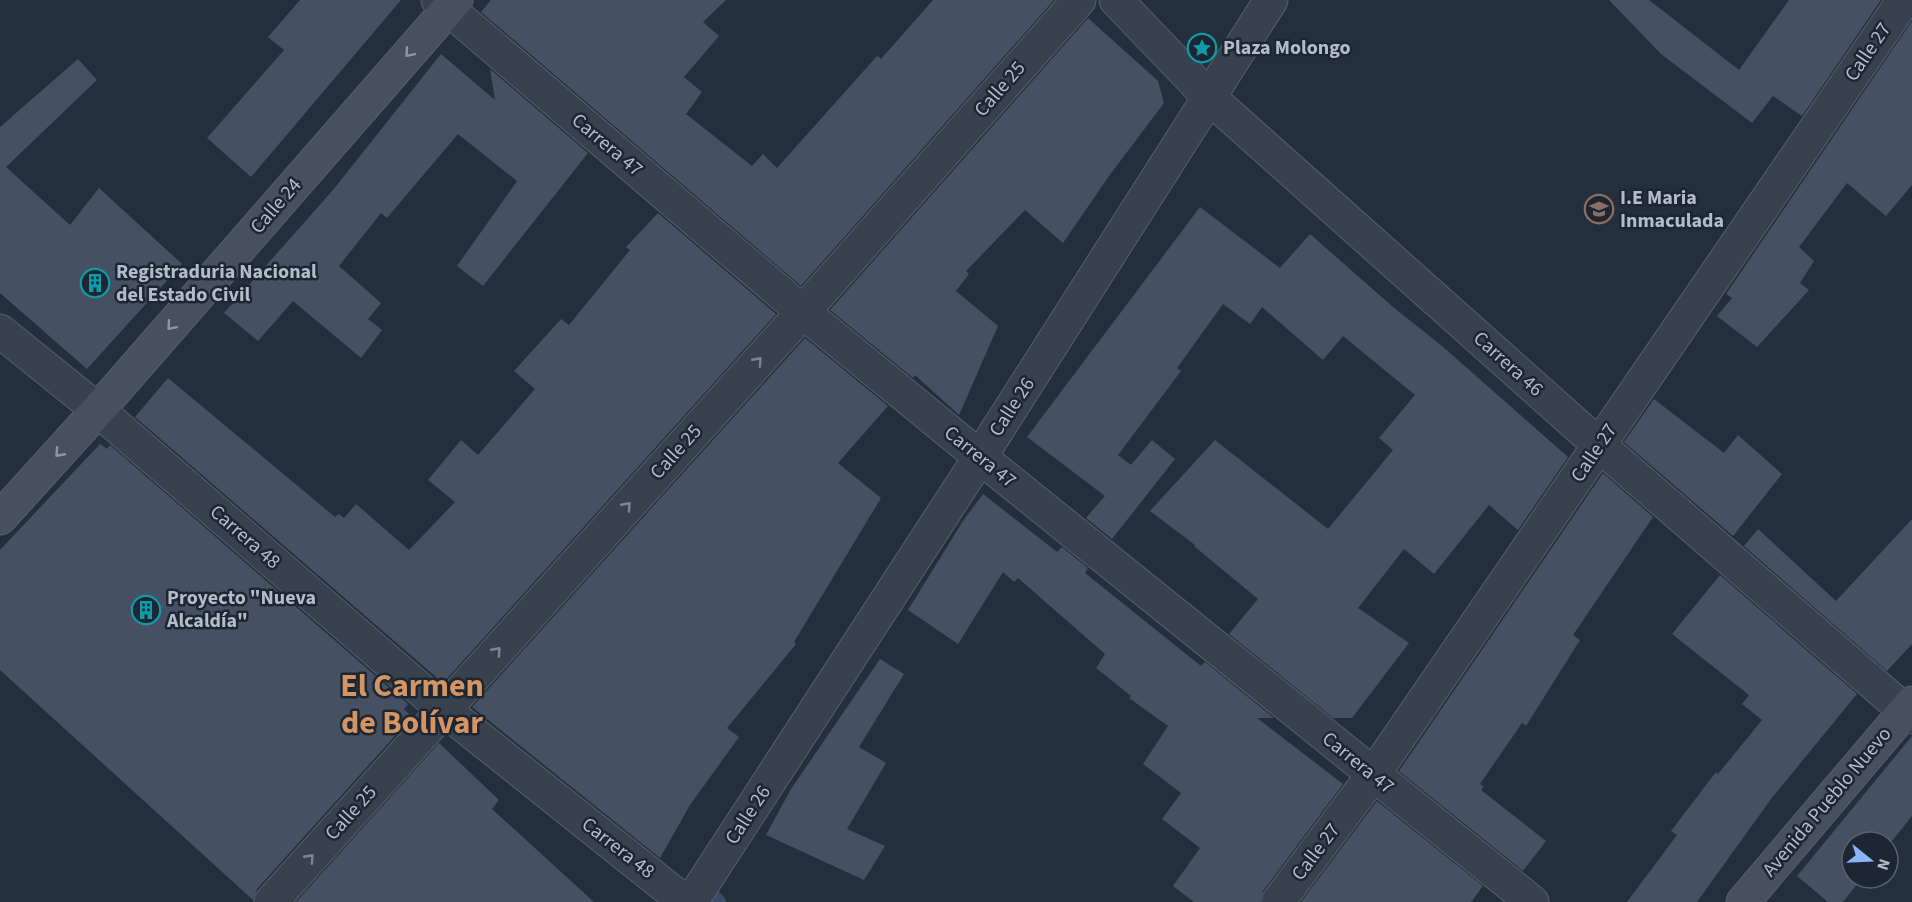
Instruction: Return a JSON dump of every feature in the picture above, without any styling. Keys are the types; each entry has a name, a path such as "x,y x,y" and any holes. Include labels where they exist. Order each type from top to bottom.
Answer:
{"main road":[{"name":"Calle 24","path":"0,518 98,410 447,3"},
{"name":"Avenida Pueblo Nuevo","path":"1743,902 1910,710"}],"street":[{"name":"Calle 25","path":"272,902 443,709 803,312 1079,0"},
{"name":"Carrera 46","path":"1116,0 1210,98 1599,445 1910,710"},
{"name":"Calle 26","path":"690,902 980,457 1272,0"},
{"name":"Calle 27","path":"1278,902 1373,775 1904,0"},
{"name":"Carrera 47","path":"447,3 803,312 1532,902"},
{"name":"Carrera 48","path":"0,331 98,410 443,709 686,902"}],"building":[{"path":"300,0 401,0 251,177 207,138 284,50 268,37"},
{"path":"491,0 726,0 703,22 719,36 684,77 702,92 686,114 752,166 763,154 777,168 877,56 881,59 933,0 1054,0 801,286 481,12"},
{"path":"1609,0 1649,0 1739,70 1789,0 1881,0 1802,116 1773,96 1752,123 1661,54"},
{"path":"1088,18 1158,81 1164,103 1109,176 1063,243 1025,210 966,271 969,274 956,291 998,326 959,415 915,375 913,378 830,310"},
{"path":"1912,21 1912,185 1886,216 1847,183 1799,247 1814,261 1800,283 1809,290 1757,347 1717,316 1732,298 1726,294"},
{"path":"441,54 495,100 490,69 588,153 483,286 457,266 517,181 458,134 387,218 381,213 339,266 381,303 368,319 382,330 361,358 293,301 258,341 224,313 333,190"},
{"name":"Registraduria Nacional del Estado Civil","path":"78,59 97,80 6,167 70,225 99,188 182,264 87,369 0,293 0,127"},
{"path":"1200,207 1280,268 1310,234 1568,457 1518,530 1489,505 1434,574 1404,549 1358,608 1409,643 1352,718 1333,718 1229,634 1258,599 1195,545 1150,511 1215,440 1328,529 1393,450 1379,438 1415,395 1343,336 1323,360 1262,307 1250,324 1223,304 1177,368 1181,371 1118,455 1131,465 1152,440 1175,459 1112,539 1086,518 1105,496 1027,437"},
{"path":"658,213 776,314 443,683 135,417 168,378 335,517 339,514 344,518 356,504 409,550 455,502 428,480 461,440 478,455 535,389 514,371 561,319 569,325 630,250 626,247"},
{"path":"805,338 888,406 838,463 881,498 794,642 796,644 727,728 739,737 690,805 660,858 472,707"},
{"path":"1654,399 1724,453 1738,435 1782,474 1733,536 1624,442"},
{"name":"Proyecto \"Nueva Alcaldía\"","path":"100,444 107,449 110,445 408,704 404,709 412,717 257,889 253,900 0,670 0,550"},
{"path":"1603,473 1653,517 1573,635 1580,640 1526,726 1522,723 1480,784 1484,787 1481,790 1546,841 1523,871 1399,771"},
{"path":"983,494 1057,552 1062,547 1088,568 1085,573 1201,666 1205,662 1274,718 1257,718 1343,784 1263,891 1260,902 1194,902 1173,886 1200,848 1162,819 1181,793 1143,764 1168,726 1129,698 1131,696 1096,668 1105,654 1018,578 1014,582 1003,572 958,644 908,610 963,521"},
{"path":"1912,519 1912,644 1887,671 1744,546 1758,529 1836,601"},
{"path":"1720,575 1857,694 1771,799 1697,902 1627,902 1677,835 1671,831 1716,772 1718,774 1762,720 1742,704 1749,695 1672,634"},
{"path":"880,659 904,674 859,747 886,763 847,829 885,846 864,880 766,835 791,789"},
{"path":"1912,736 1912,816 1900,831 1840,830 1840,890 1852,890 1843,902 1828,902 1797,876"},
{"path":"439,743 499,800 492,809 594,902 296,902"},
{"path":"1377,801 1483,886 1471,902 1301,902"}],"waterway":[{"path":"703,884 719,902"}],"place":[{"name":"Plaza Molongo","path":"1202,48"},
{"name":"I.E Maria Inmaculada","path":"1599,209"},
{"name":"Registraduria Nacional del Estado Civil","path":"95,283"},
{"name":"Proyecto \"Nueva Alcaldía\"","path":"146,610"}],"district":[{"name":"El Carmen de Bolívar","path":"412,704"}]}
